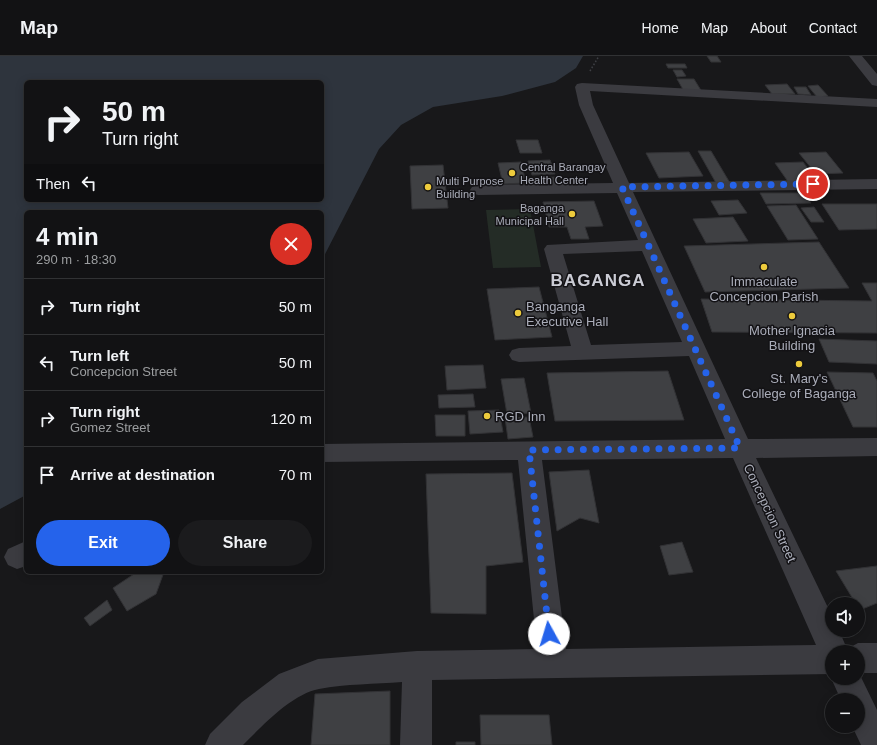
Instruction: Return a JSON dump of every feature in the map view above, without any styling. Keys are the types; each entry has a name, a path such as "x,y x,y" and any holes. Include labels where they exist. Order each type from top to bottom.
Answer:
{"street":[{"path":"855,56 877,82"},
{"name":"Concepcion Street","path":"831,645 622,187 586,105 582,88 877,103"},
{"path":"478,190 877,184"},
{"path":"583,352 553,249 649,245"},
{"path":"519,355 695,349"},
{"path":"324,453 877,447"},
{"path":"529,450 553,665"},
{"path":"865,658 877,658"},
{"path":"221,745 254,713 290,685 318,674 417,666 553,665 825,659"},
{"path":"416,745 417,666"},
{"path":"865,719 877,745"}],"shaded area":[{"path":"0,56 583,56 576,68 555,82 502,96 433,107 401,125 379,149 324,256 324,210 24,210 24,496 0,509"},
{"path":"530,209 541,267 493,268 486,210"}],"building":[{"path":"707,56 717,56 721,62 711,62"},
{"path":"666,64 685,64 687,68 668,68"},
{"path":"673,70 682,70 686,76 677,77"},
{"path":"677,79 694,79 702,92 685,93"},
{"path":"787,84 795,94 772,94 765,85"},
{"path":"818,85 828,96 817,97 808,86"},
{"path":"794,87 806,87 811,95 798,94"},
{"path":"516,140 538,140 542,153 520,153"},
{"path":"698,151 711,151 730,183 716,183"},
{"path":"689,152 703,176 659,178 646,153"},
{"path":"826,152 843,173 816,174 799,153"},
{"path":"550,160 555,174 532,175 528,161"},
{"name":"Central Barangay Health Center","path":"521,162 526,183 503,184 498,163"},
{"path":"803,162 818,182 789,183 775,163"},
{"name":"Multi Purpose Building","path":"443,165 448,208 412,209 410,166"},
{"path":"555,177 558,187 530,188 528,178"},
{"path":"760,193 804,193 811,203 766,204"},
{"path":"738,200 747,213 719,215 711,201"},
{"name":"Baganga Municipal Hall","path":"594,201 603,226 585,227 589,239 571,239 567,227 549,227 543,202"},
{"path":"822,204 877,204 877,229 839,230"},
{"path":"796,205 818,239 788,240 767,206"},
{"path":"814,207 824,222 811,222 801,208"},
{"path":"733,217 748,241 706,243 693,219"},
{"name":"Immaculate Concepcion Parish","path":"819,242 849,288 705,292 684,246"},
{"name":"Mother Ignacia Building","path":"862,283 877,283 877,333 712,332 701,299 872,301"},
{"name":"Banganga Executive Hall","path":"539,287 552,337 495,340 487,289"},
{"path":"819,339 877,341 877,364 829,362"},
{"path":"483,365 486,388 447,390 445,366"},
{"path":"668,371 684,420 555,421 547,373"},
{"path":"827,372 873,373 877,381 877,427 853,427"},
{"path":"524,378 531,413 507,414 501,379"},
{"path":"473,394 475,407 439,408 438,395"},
{"path":"499,410 503,432 470,434 468,411"},
{"path":"435,415 465,415 465,436 436,436"},
{"path":"529,417 533,437 508,439 505,418"},
{"path":"589,470 599,523 580,518 557,531 549,472"},
{"path":"512,473 523,562 486,566 486,614 431,613 426,474"},
{"path":"682,542 693,572 669,575 660,546"},
{"path":"877,566 877,603 865,608 865,597 852,597 836,571"},
{"path":"134,574 163,574 156,594 127,611 113,588"},
{"path":"107,600 112,610 90,626 84,618"},
{"path":"390,691 390,745 311,745 315,694"},
{"path":"480,715 549,715 552,745 481,745"},
{"path":"456,742 475,742 475,745 456,745"}],"place":[{"name":"Central Barangay Health Center","path":"512,173"},
{"name":"Multi Purpose Building","path":"428,187"},
{"name":"Baganga Municipal Hall","path":"572,214"},
{"name":"Immaculate Concepcion Parish","path":"764,267"},
{"name":"Banganga Executive Hall","path":"518,313"},
{"name":"Mother Ignacia Building","path":"792,316"},
{"name":"St. Mary's College of Baganga","path":"799,364"},
{"name":"RGD Inn","path":"487,416"}],"district":[{"name":"BAGANGA","path":"598,280"}],"route":[{"path":"549,634 529,450 740,448 622,187 813,184"}]}
